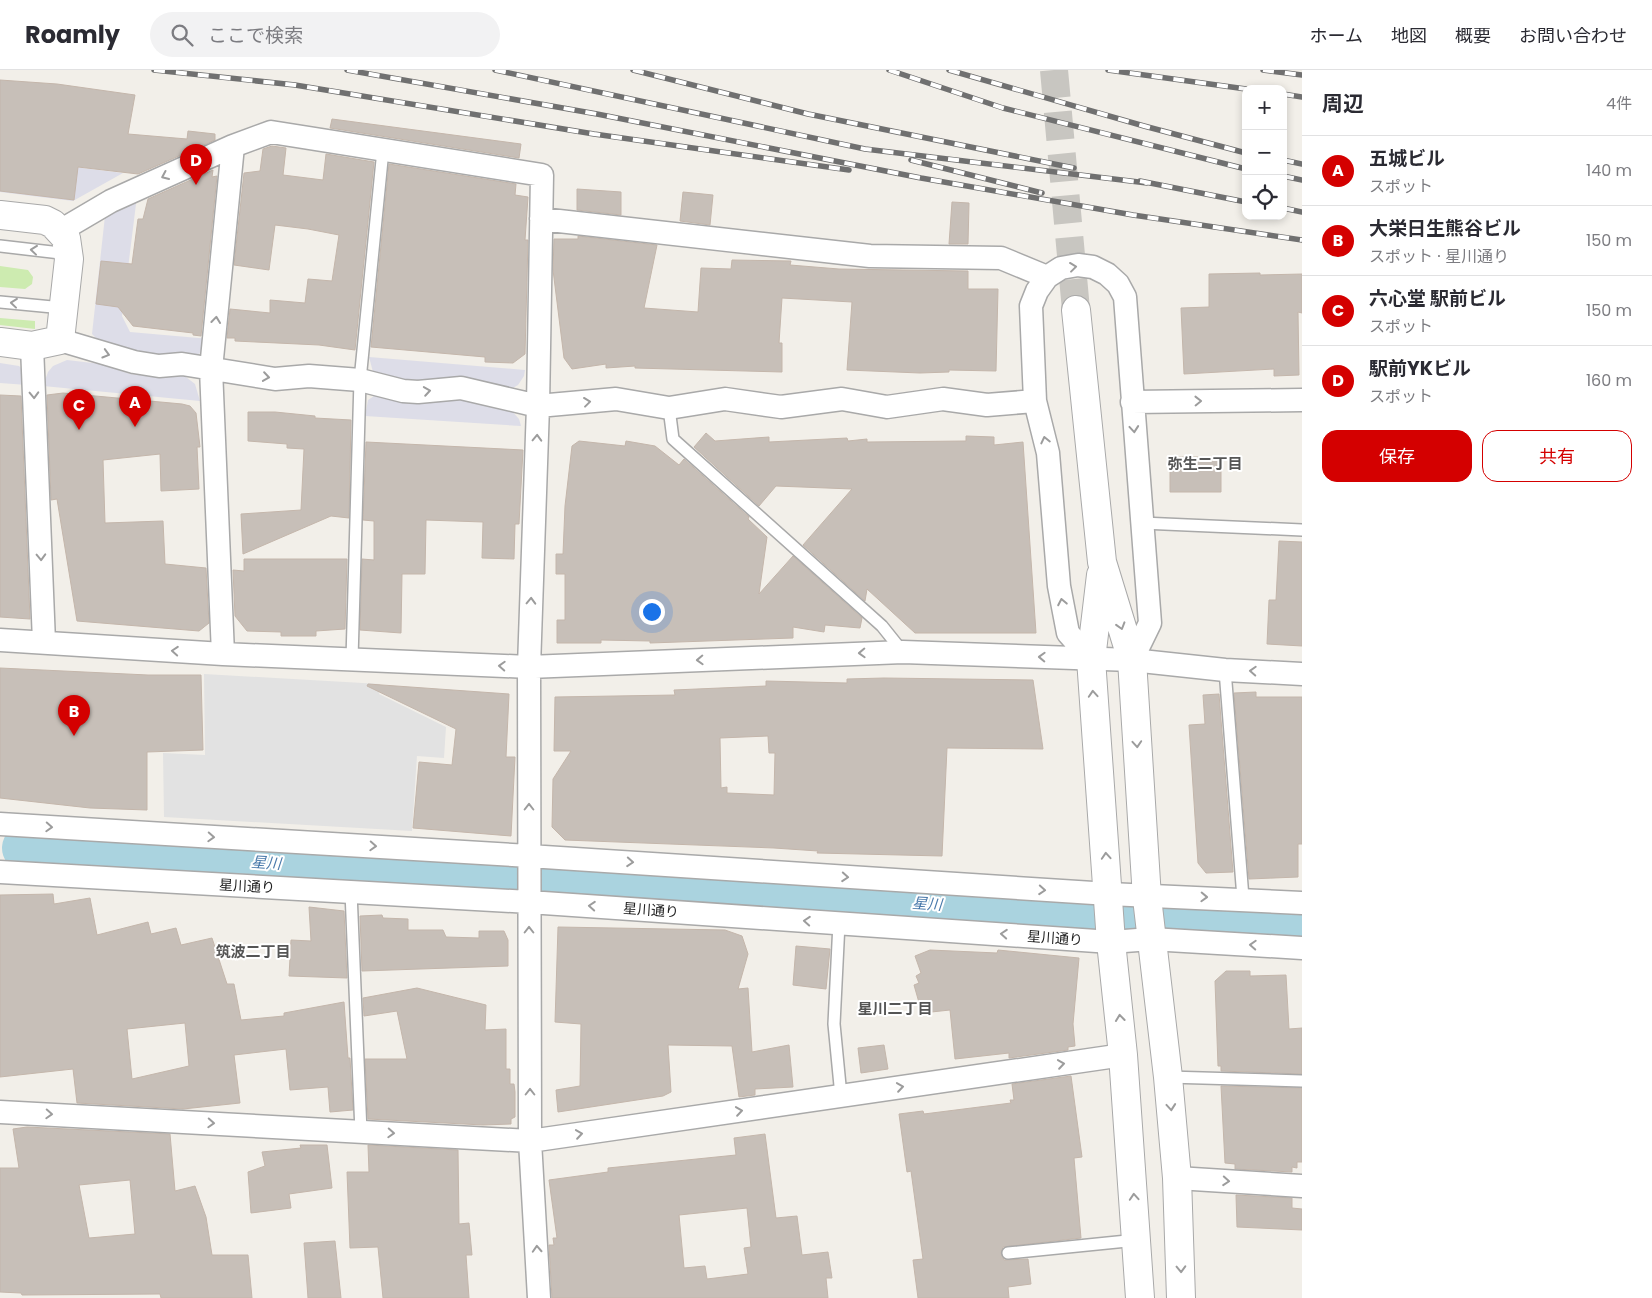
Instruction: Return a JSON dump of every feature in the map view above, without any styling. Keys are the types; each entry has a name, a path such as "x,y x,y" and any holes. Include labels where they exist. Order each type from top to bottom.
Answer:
{"street":[{"path":"64,242 111,201 233,146 272,132 542,175 538,406 529,667 530,1141 539,1298"},
{"path":"223,654 211,369 233,146"},
{"path":"0,215 45,220 64,242 64,308 60,340"},
{"path":"541,219 870,256 1001,258 1047,277"},
{"path":"1091,659 1068,633 1058,586 1048,453 1035,401 1031,306 1037,291 1047,277 1061,268 1078,265 1093,267 1107,274 1118,284 1124,297 1150,623 1132,660"},
{"path":"1076,310 1102,562 1132,660 1147,895 1168,1077 1177,1178 1182,1298"},
{"path":"0,342 32,346 60,340 134,362 160,366 182,364 275,379 309,376 360,380 403,391 418,392 461,388 538,406 616,399 669,408 725,399 781,407 842,399 887,406 943,399 986,405 1035,401"},
{"path":"32,346 44,642"},
{"path":"1132,402 1302,400"},
{"path":"1102,562 1091,659 1112,942 1123,1055 1140,1298"},
{"path":"0,640 223,654 529,667 903,652 1132,660 1225,670 1302,674"},
{"path":"0,824 1109,894 1242,898 1302,903"},
{"name":"星川通り","path":"0,872 529,902 1112,942 1151,939 1302,948"},
{"path":"0,1112 530,1141 1123,1055"},
{"path":"1177,1178 1302,1186"}],"lane":[{"path":"352,659 360,380 383,150"},
{"path":"0,246 64,242"},
{"path":"0,302 64,308"},
{"path":"669,408 674,439 882,626 903,652"},
{"path":"1142,522 1302,530"},
{"path":"1225,670 1242,898"},
{"path":"352,892 361,1132"},
{"path":"839,923 834,1024 841,1096"},
{"path":"1168,1077 1302,1081"},
{"path":"1008,1253 1137,1240"}],"green space":[{"path":"0,266 28,270 33,277 32,284 25,289 0,287"},
{"path":"0,318 35,321 35,329 0,325"}],"shaded area":[{"path":"0,158 123,173 73,201 0,192"},
{"path":"137,196 122,316 130,332 210,339 199,354 187,357 107,350 92,334 105,216"},
{"path":"369,357 525,370 524,376 518,385 511,389 417,385 373,372"},
{"path":"67,360 101,364 130,374 155,376 182,374 195,384 200,401 43,386 48,372 53,366"},
{"path":"0,363 19,366 24,371 27,385 0,383"},
{"path":"377,394 459,397 511,410 519,419 521,426 365,416 368,400"},
{"path":"204,674 380,684 379,694 446,727 444,758 417,756 412,831 164,817 163,753 205,755"}],"building":[{"path":"0,80 57,84 135,95 128,134 187,139 188,131 215,134 215,140 138,174 78,167 74,200 0,191"},
{"path":"332,119 521,144 519,158 330,128"},
{"path":"272,146 286,148 283,175 323,180 326,154 374,162 355,350 319,345 235,341 235,338 227,338 230,309 270,313 270,300 305,303 308,279 332,281 339,235 308,229 275,225 269,270 234,265 244,173 260,171 263,149"},
{"path":"389,164 516,184 515,195 528,197 525,240 528,240 525,354 513,363 485,362 485,357 371,347"},
{"path":"213,170 212,177 217,176 201,336 193,335 193,333 133,326 118,307 96,304 101,261 132,264 138,219 143,219 148,199"},
{"path":"577,189 621,192 621,215 577,210"},
{"path":"683,192 713,195 710,225 680,221"},
{"path":"952,202 969,203 968,244 949,244"},
{"path":"578,236 657,245 644,308 698,312 701,268 731,269 732,260 791,261 790,265 839,269 968,271 968,289 998,289 996,371 949,370 949,372 920,373 847,370 852,302 782,298 779,343 782,343 782,372 635,368 635,366 606,368 606,364 572,369 564,358 553,270 554,239 578,239"},
{"path":"1260,273 1260,275 1302,274 1302,313 1298,312 1299,375 1274,376 1274,369 1184,374 1181,308 1209,307 1209,274"},
{"path":"63,393 182,404 190,406 196,413 200,447 197,447 199,489 161,491 160,454 103,460 105,523 163,521 165,564 206,568 209,623 199,631 77,621 57,499 51,500 47,395"},
{"path":"0,395 21,396 30,619 0,617"},
{"path":"248,412 275,412 315,416 315,418 351,420 349,518 331,516 243,554 241,514 301,510 304,449 287,448 287,444 248,441"},
{"path":"706,433 715,441 769,437 769,442 847,438 848,441 867,439 867,442 966,441 966,436 994,437 994,445 1023,442 1036,633 915,633 867,589 865,601 803,545 852,489 776,486 759,506 694,447"},
{"path":"579,441 625,446 626,441 655,446 679,465 684,459 749,517 748,519 767,537 759,594 793,556 862,618 860,628 825,625 824,632 793,627 793,638 650,643 650,641 601,640 601,643 557,643 557,620 565,620 565,574 556,574 556,554 563,554 565,506 572,446"},
{"path":"366,442 523,450 519,524 515,524 514,559 482,558 483,522 426,520 425,574 402,574 401,633 360,630 362,559 374,560 374,521 363,520"},
{"path":"1170,457 1221,457 1221,492 1170,492"},
{"path":"1279,541 1302,542 1302,646 1267,644 1269,600 1276,600"},
{"path":"244,559 347,559 345,629 316,631 316,636 281,636 281,632 247,631 235,616 233,570 244,571"},
{"path":"0,668 148,675 201,675 203,750 147,752 147,810 90,808 0,798"},
{"path":"847,679 1033,680 1043,749 947,748 942,856 817,853 818,851 774,848 565,840 552,827 553,779 571,751 554,751 555,697 675,695 674,690 766,686 766,681 847,683","holes":["768,736 769,753 775,753 774,795 727,793 727,787 721,788 720,738"]},
{"path":"368,684 509,694 506,757 515,757 511,836 413,828 419,762 452,765 456,729 367,686"},
{"path":"1256,692 1256,697 1302,697 1302,844 1298,844 1298,877 1249,879 1234,693"},
{"path":"1219,694 1233,872 1206,873 1198,863 1189,725 1205,724 1203,695"},
{"path":"53,894 54,904 90,898 97,935 148,922 151,934 176,928 181,945 212,938 227,984 234,984 241,1020 284,1016 284,1013 344,1002 353,1110 330,1112 328,1087 290,1090 286,1049 234,1055 240,1103 183,1109 77,1103 73,1069 0,1077 0,895","holes":["185,1023 189,1066 132,1079 127,1029"]},
{"path":"309,907 344,911 347,978 289,976 291,940 311,941"},
{"path":"382,915 383,918 408,919 408,930 443,930 446,937 479,938 479,931 504,931 508,940 508,966 362,971 360,916"},
{"path":"558,927 725,930 742,936 748,954 738,989 748,988 752,1052 789,1045 793,1087 755,1089 755,1095 739,1097 732,1046 668,1045 671,1092 663,1096 558,1112 556,1090 580,1086 581,1024 555,1022"},
{"path":"796,946 830,949 826,989 793,985"},
{"path":"930,950 997,953 998,950 1079,958 1073,1024 1075,1046 1068,1047 1068,1050 1009,1058 1009,1053 955,1059 950,1010 922,1013 914,985 919,983 916,976 921,973 915,956"},
{"path":"1226,971 1250,971 1250,976 1286,975 1289,1029 1302,1028 1302,1074 1221,1071 1221,1066 1218,1066 1215,981"},
{"path":"417,988 486,1005 485,1030 506,1029 506,1069 510,1069 510,1084 514,1084 515,1092 515,1117 511,1119 511,1124 483,1125 368,1119 365,1059 407,1059 397,1011 364,1016 363,998"},
{"path":"884,1045 888,1069 861,1073 858,1048"},
{"path":"1071,1076 1082,1157 1074,1158 1081,1238 1003,1247 1001,1253 1004,1260 1028,1259 1031,1284 1008,1287 1009,1298 918,1298 913,1260 923,1259 911,1171 907,1172 899,1114 923,1111 924,1114 1011,1103 1010,1100 1014,1100 1012,1084"},
{"path":"1221,1086 1302,1088 1302,1162 1297,1162 1297,1168 1292,1167 1292,1172 1235,1169 1235,1164 1225,1163"},
{"path":"27,1127 170,1134 175,1191 195,1186 206,1217 212,1255 248,1255 252,1298 161,1298 160,1294 22,1295 21,1293 0,1292 0,1168 19,1168 13,1129","holes":["130,1180 135,1234 89,1238 79,1185"]},
{"path":"765,1134 776,1218 797,1216 802,1255 828,1252 832,1278 826,1278 828,1298 552,1298 549,1245 554,1245 553,1238 557,1238 549,1180 608,1172 608,1168 736,1155 734,1138","holes":["747,1208 751,1247 744,1248 748,1274 707,1279 705,1266 684,1268 679,1215"]},
{"path":"300,1145 327,1145 332,1188 289,1194 291,1208 251,1213 248,1172 265,1166 262,1152 301,1148"},
{"path":"368,1145 458,1150 459,1224 469,1223 472,1255 466,1255 469,1298 383,1298 378,1247 350,1248 347,1172 369,1172"},
{"path":"1236,1195 1292,1198 1292,1208 1302,1209 1302,1230 1237,1227"},
{"path":"335,1241 341,1298 308,1298 304,1243"}],"waterway":[{"name":"星川","path":"26,848 505,878"},
{"name":"星川","path":"553,881 1302,927"}],"tunnel":[{"path":"1054,70 1076,310"}],"railway":[{"path":"154,70 295,85 594,134 849,170"},
{"path":"347,70 597,114 921,178 1133,215 1302,240"},
{"path":"495,70 865,149 1147,183"},
{"path":"633,70 808,114 1074,168"},
{"path":"889,70 1003,108 1242,168"},
{"path":"949,70 1242,152"},
{"path":"1108,70 1242,88"},
{"path":"1263,70 1302,75"},
{"path":"1287,95 1302,97"},
{"path":"911,160 1042,193"},
{"path":"1287,161 1302,164"},
{"path":"1287,177 1302,180"},
{"path":"1140,181 1242,201"},
{"path":"1287,209 1302,212"}],"place":[{"name":"駅前YKビル","path":"196,185"},
{"name":"五城ビル","path":"135,427"},
{"name":"六心堂 駅前ビル","path":"79,430"},
{"name":"大栄日生熊谷ビル","path":"74,736"}],"district":[{"name":"弥生二丁目","path":"1205,464"},
{"name":"筑波二丁目","path":"253,952"},
{"name":"星川二丁目","path":"895,1009"}]}
